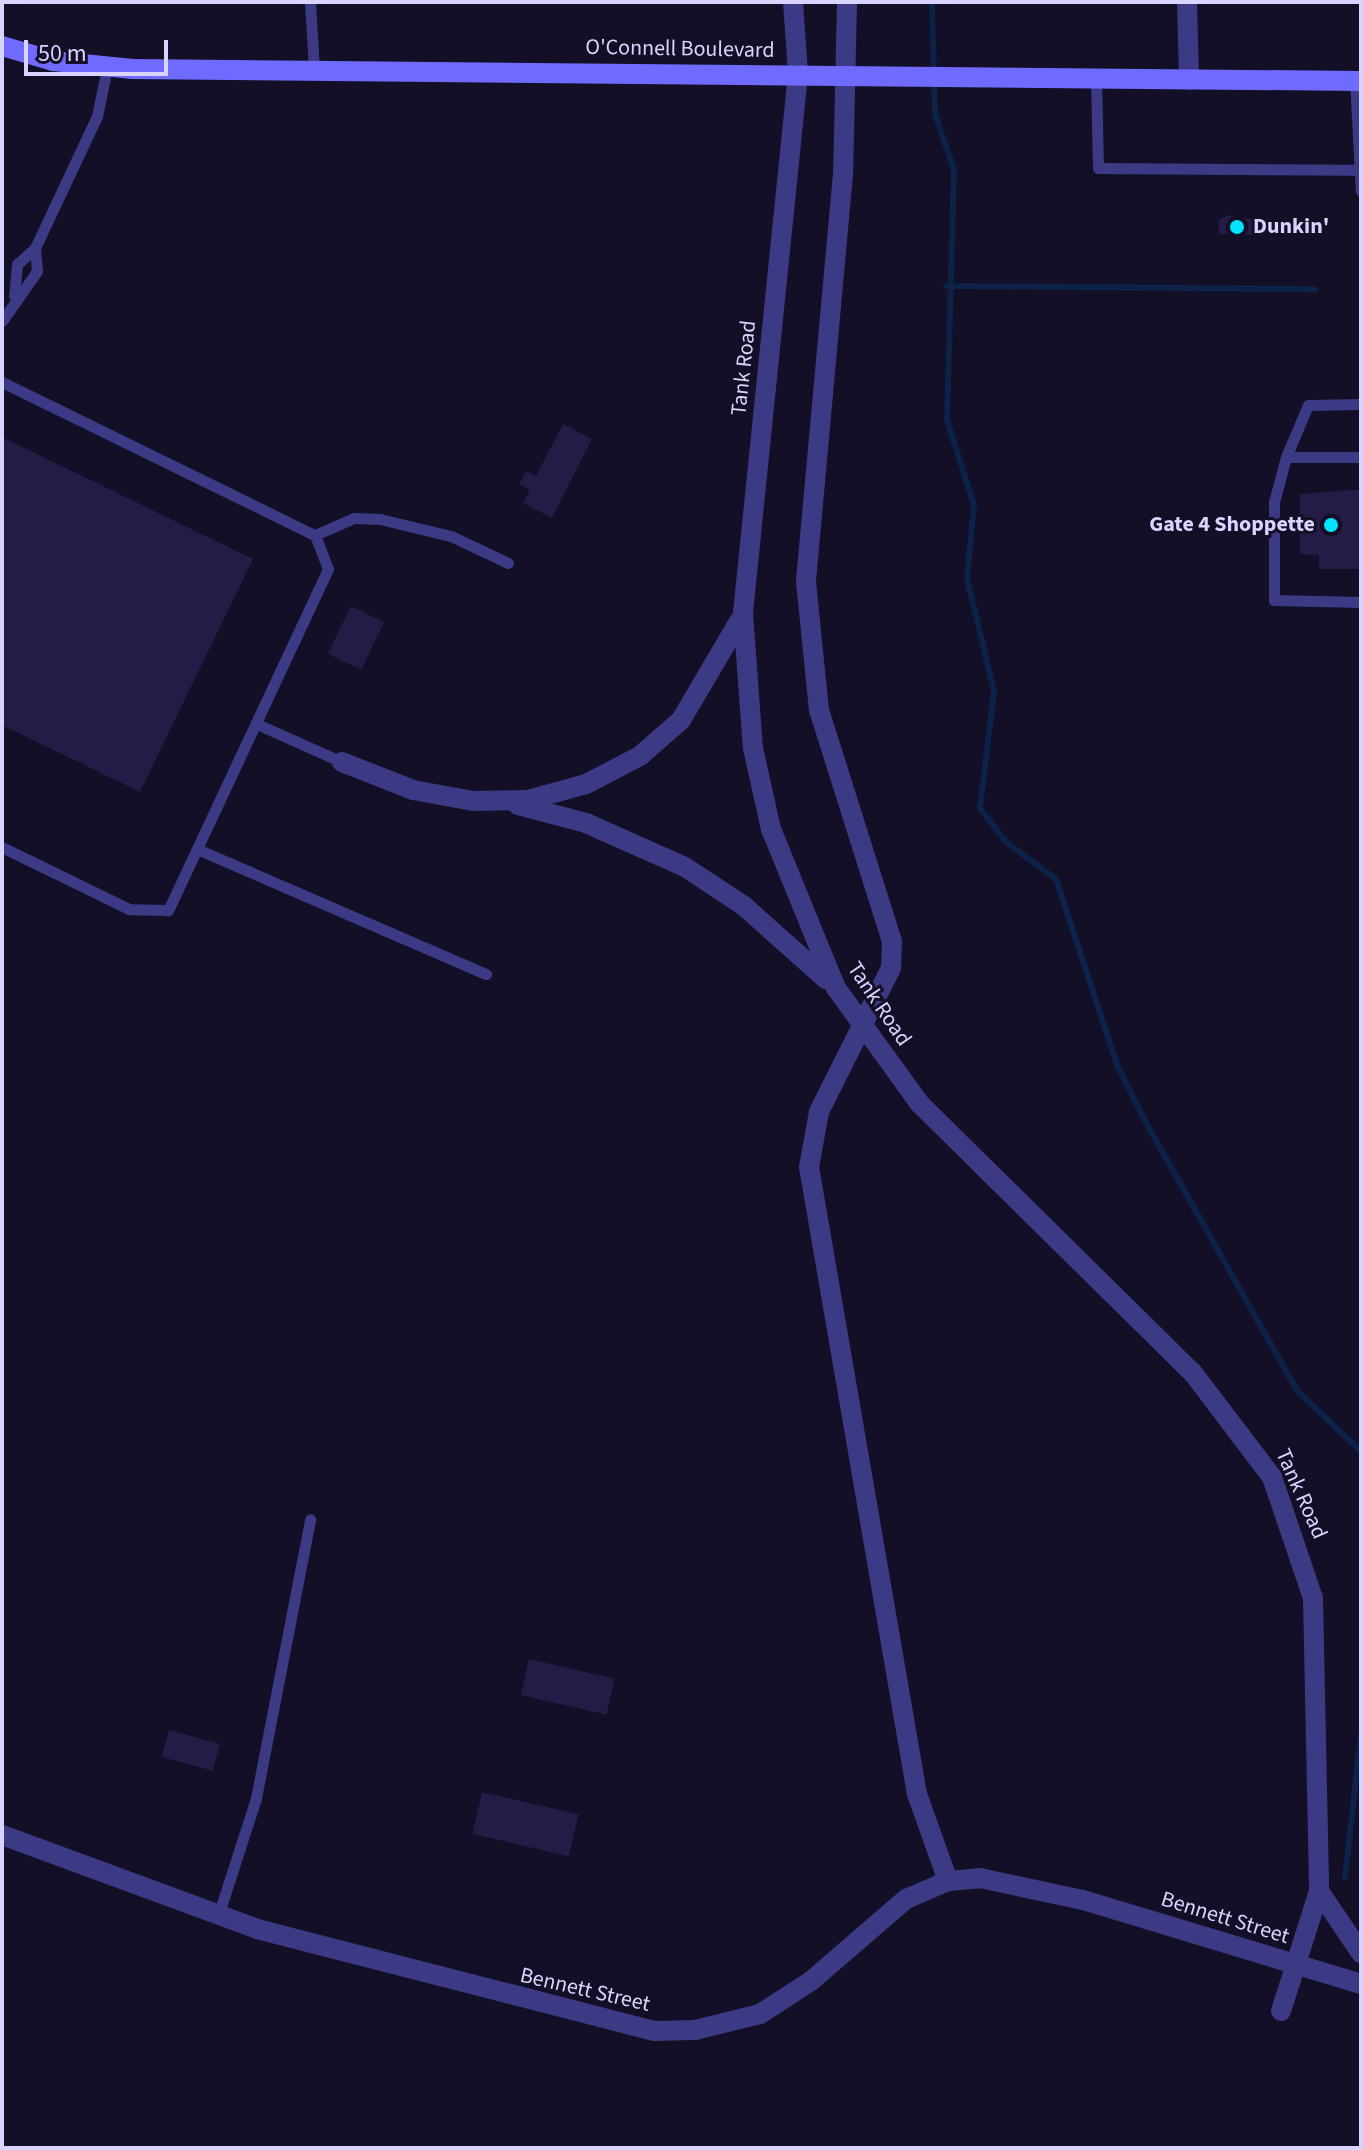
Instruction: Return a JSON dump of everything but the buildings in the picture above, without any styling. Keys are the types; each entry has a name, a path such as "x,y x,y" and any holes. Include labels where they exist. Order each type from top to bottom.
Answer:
{"street":[{"name":"Tank Road","path":"793,2 798,74 743,613 749,721 771,829 836,988 863,1028 987,1176 1200,1382 1272,1477 1313,1598 1319,1891 1281,2011"},
{"path":"847,2 848,75 806,582 819,710 892,941 884,992 819,1112 809,1167 917,1794 948,1881"},
{"path":"1187,2 1189,80"},
{"name":"O'Connell Boulevard","path":"2,46 107,68 1358,81"},
{"path":"502,802 586,784 640,756 698,699 743,613"},
{"path":"342,762 413,790 502,802 586,823 685,867 744,906 836,988"},
{"name":"Bennett Street","path":"2,1835 218,1916 465,1987 671,2031 737,2021 781,2002 906,1899 948,1881 1014,1883 1361,1984"},
{"path":"1319,1891 1361,1953"}],"lane":[{"path":"310,2 314,69"},
{"path":"14,296 17,264 35,248 97,116 107,68"},
{"path":"1096,79 1098,168 1358,170"},
{"path":"1358,81 1358,170 1361,191"},
{"path":"2,321 14,296 37,271 35,248"},
{"path":"2,382 315,535 328,569 168,910 145,913 2,847"},
{"path":"1361,404 1308,405 1286,457 1274,502 1274,600 1361,602"},
{"path":"1286,457 1361,457"},
{"path":"315,535 354,518 380,519 451,536 508,563"},
{"path":"257,724 342,762"},
{"path":"197,849 486,974"},
{"path":"218,1916 256,1798 310,1519"}],"waterway":[{"path":"932,2 935,114 954,170 947,420 974,505 967,578 994,691 980,808 1006,842 1056,879 1117,1065 1144,1119 1297,1391 1361,1451"},
{"path":"946,286 1315,289"},
{"path":"1345,1877 1361,1735"}],"place":[{"name":"Dunkin'","path":"1237,227"},
{"name":"Gate 4 Shoppette","path":"1331,525"}]}
